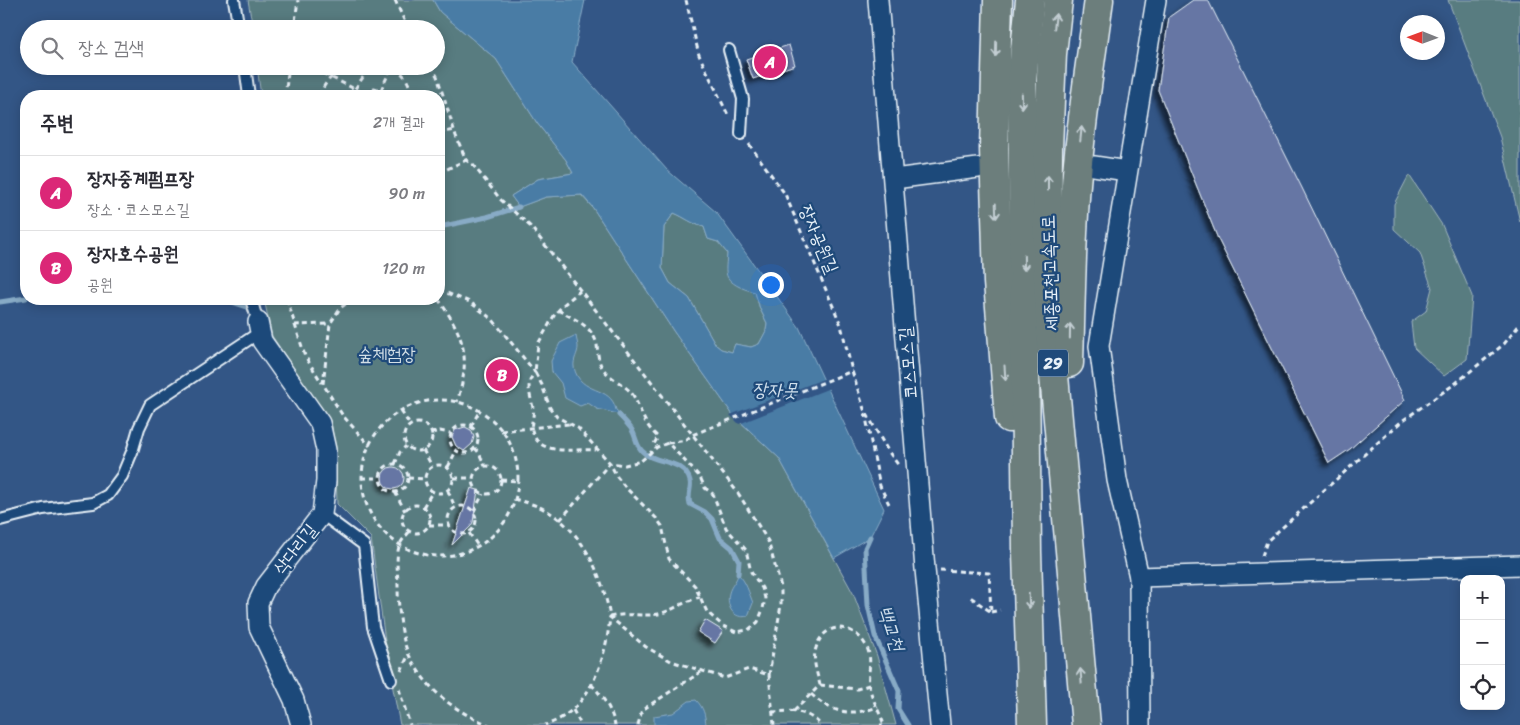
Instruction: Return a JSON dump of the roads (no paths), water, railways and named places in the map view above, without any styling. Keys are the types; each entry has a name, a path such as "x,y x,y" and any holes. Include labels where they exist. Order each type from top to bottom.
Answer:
{"highway":[{"path":"998,0 994,148 998,282 1009,419 1027,552"},
{"name":"세종포천고속도로","path":"1030,0 1022,81 1027,552 1032,725"},
{"name":"세종포천고속도로","path":"1058,0 1052,54 1048,148 1047,260 1052,354 1086,725"},
{"path":"1070,554 1074,502 1069,364 1072,256 1083,114 1099,0"}],"street":[{"name":"코스모스길","path":"878,0 940,725"},
{"path":"1140,725 1141,614 1139,577 1117,480 1099,346 1156,0"},
{"path":"1094,166 1127,171"},
{"path":"894,179 978,168"},
{"name":"삭다리길","path":"259,327 262,340 320,423 326,450 326,481 322,514 266,586 258,604 259,627 294,700 301,725"},
{"path":"1139,577 1520,565"}],"lane":[{"path":"234,0 237,20"},
{"path":"729,50 743,99 741,134"},
{"path":"246,75 248,90"},
{"path":"0,520 43,509 93,503 108,495 122,476 139,428 150,405 259,327 254,305"},
{"path":"322,514 364,545 374,627 395,681"}],"water":[{"name":"장자못","path":"433,0 585,0 572,62 667,170 716,212 799,327 884,509 870,537 834,558 779,458 733,415 674,332 593,208 582,195 546,197 519,207 511,196 538,179 573,173 566,160 537,123 496,59 440,12","holes":["674,213 704,227 708,239 718,242 727,253 726,269 728,278 744,289 755,292 767,323 766,331 759,344 751,347 735,344 732,352 721,349 716,345 689,298 670,283 662,268 664,227"]},
{"path":"576,335 578,347 574,367 577,376 582,382 608,396 616,410 622,415 597,409 588,403 580,406 565,398 561,383 552,372 551,361 560,343"},
{"path":"738,574 745,584 753,603 748,616 743,617 738,616 732,611 728,598"},
{"path":"696,700 704,712 706,725 654,725 654,716 673,713 689,701"}],"waterway":[{"path":"445,226 487,217 519,207"},
{"path":"0,302 20,299"},
{"path":"241,305 247,307 255,305"},
{"path":"619,415 632,430 642,451 654,458 676,465 687,474 690,481 690,504 705,512 712,519 720,538 732,548 739,561 738,574"},
{"name":"백교천","path":"870,537 865,548 868,605 875,636 899,691 898,709 908,725"}],"place":[{"name":"장자중계펌프장","path":"770,62"},
{"name":"장자호수공원","path":"502,375"}],"park label":[{"name":"숲체험장","path":"387,354"}]}
